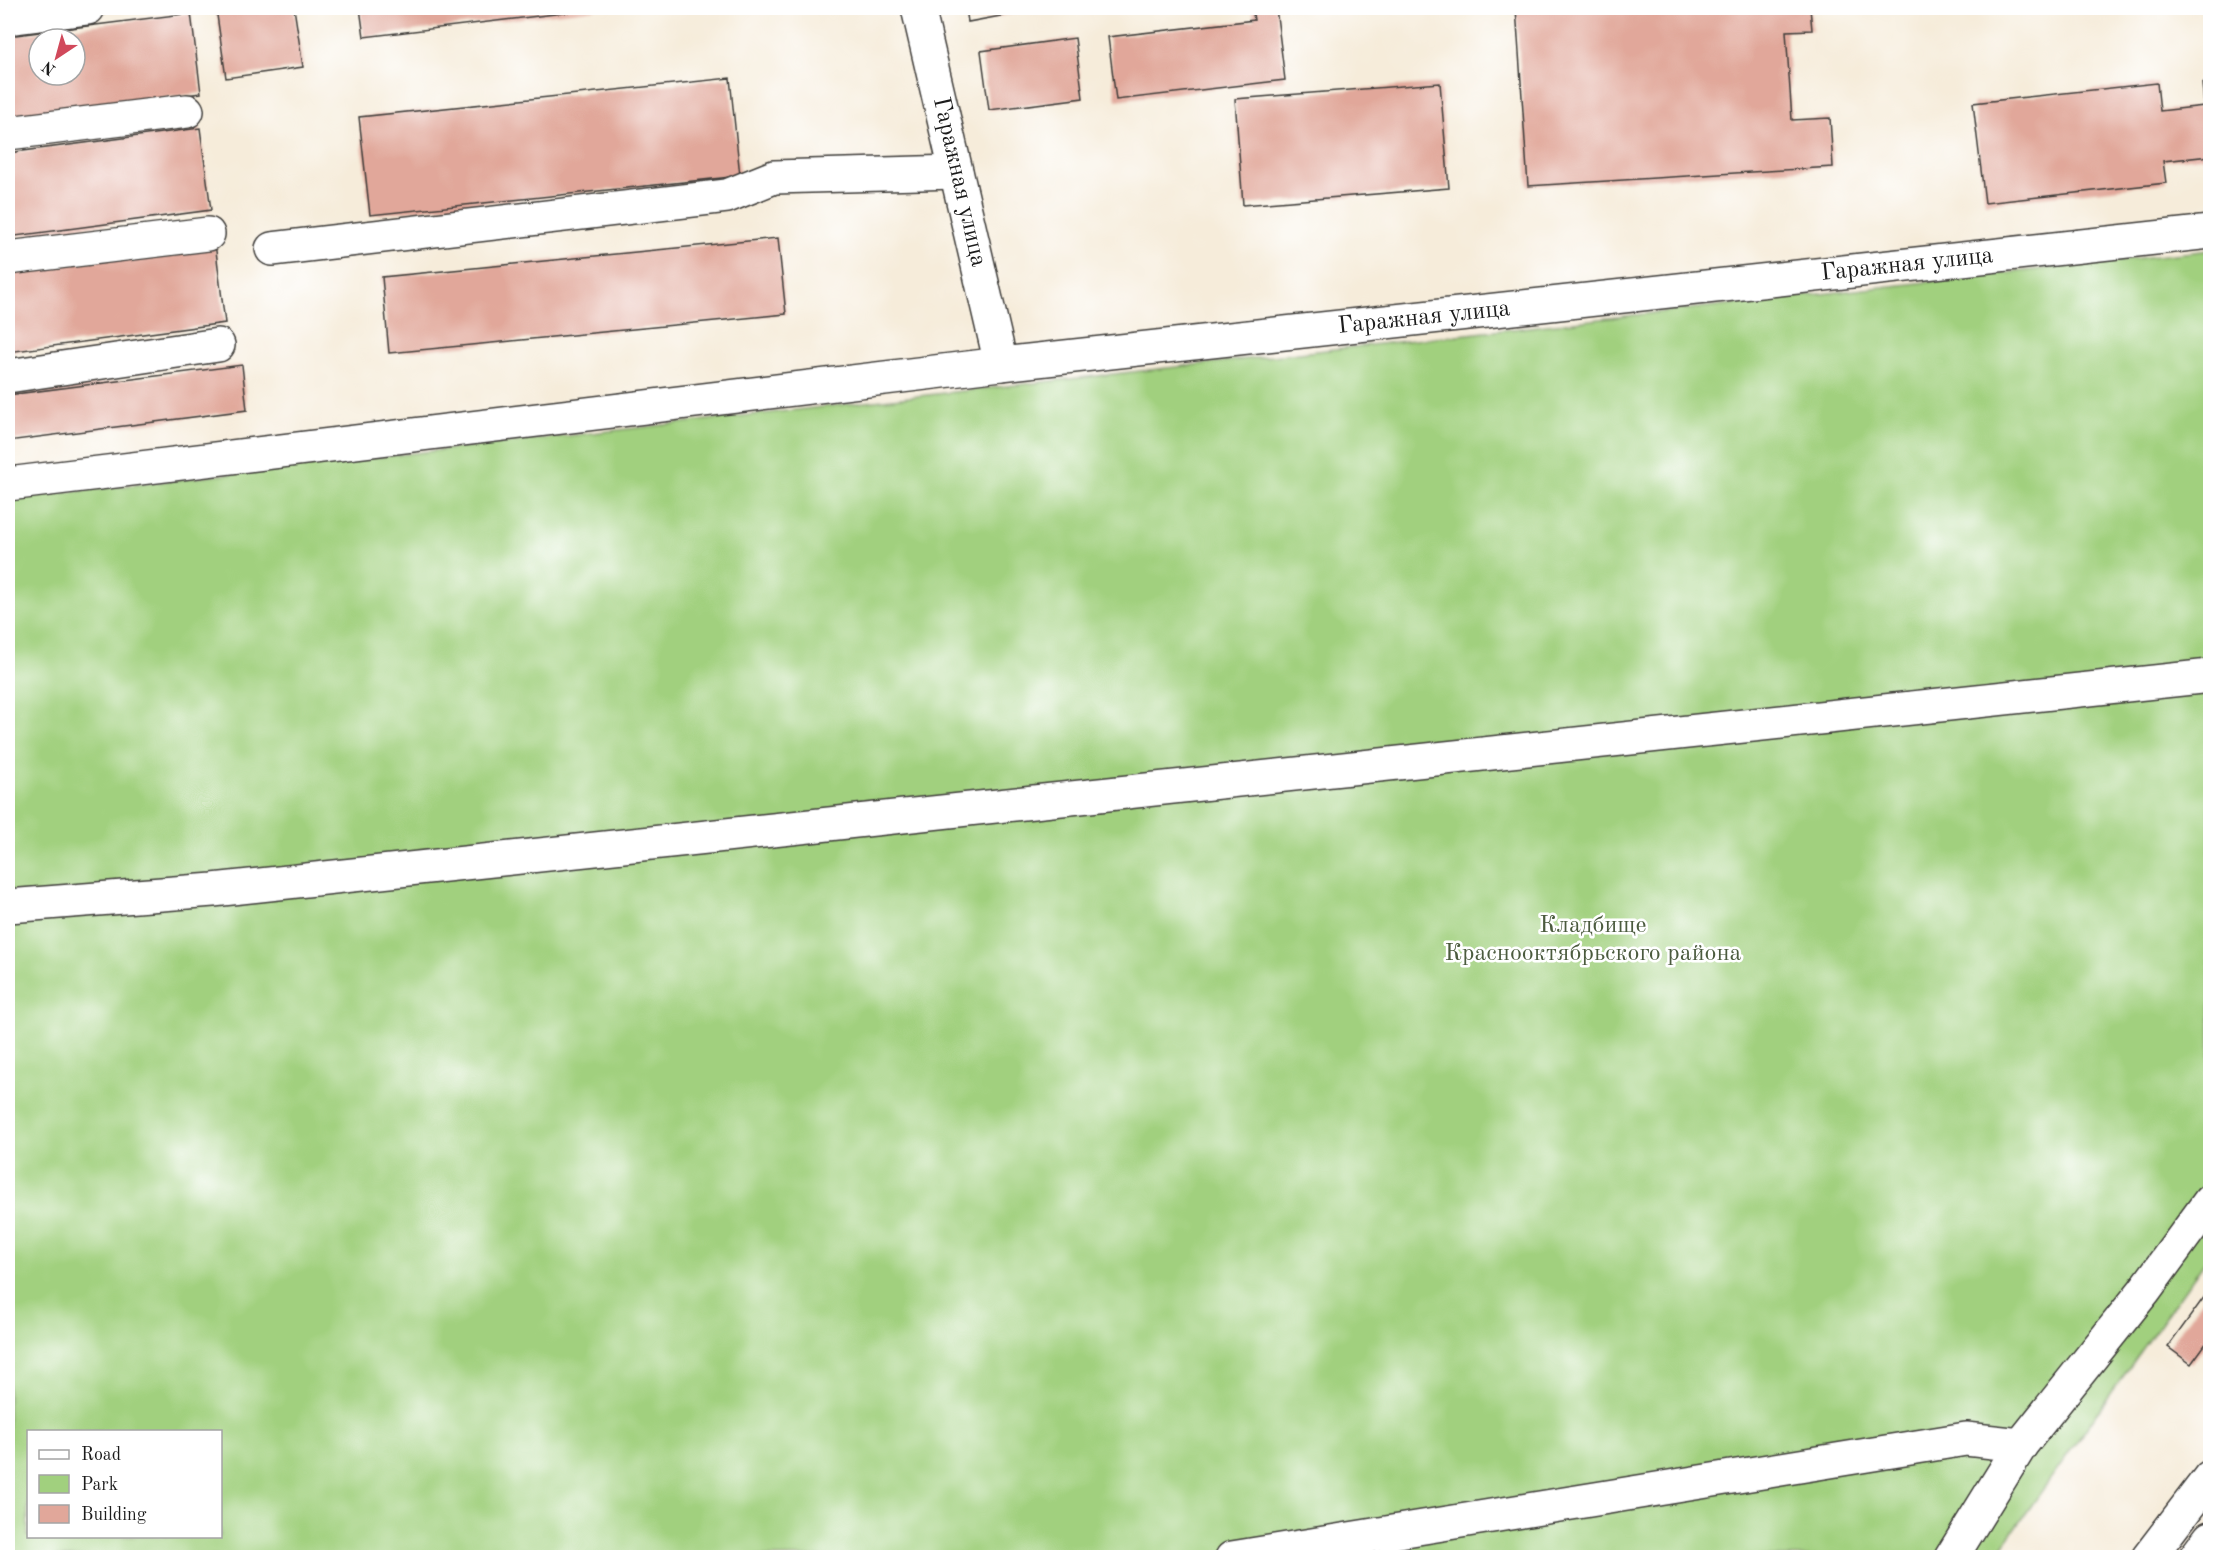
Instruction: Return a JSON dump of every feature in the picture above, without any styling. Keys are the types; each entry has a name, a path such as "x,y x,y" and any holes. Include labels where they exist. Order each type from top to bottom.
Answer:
{"main road":[{"path":"8,18 88,8"},
{"name":"Гаражная улица","path":"918,8 1001,364 2211,232"},
{"path":"8,133 187,111"},
{"path":"272,249 727,196 774,177 956,172"},
{"path":"8,258 208,234"},
{"path":"8,376 218,345"},
{"path":"8,484 1001,364"},
{"path":"8,906 225,889 2211,676"},
{"path":"1951,1557 2021,1445 2144,1291 2211,1202"},
{"path":"1232,1557 1966,1439 2021,1445"},
{"path":"2148,1557 2211,1477"},
{"path":"2195,1557 2211,1538"}],"green space":[{"name":"Кладбище Краснооктябрьского района","path":"2210,250 2210,1254 1995,1557 8,1557 8,499"}],"building":[{"path":"216,8 294,8 303,67 226,78"},
{"path":"360,8 596,8 596,9 364,37"},
{"path":"966,8 1039,8 1039,9 968,22"},
{"path":"1252,8 1276,8 1285,80 1116,100 1108,37 1254,20"},
{"path":"1516,8 1810,8 1812,30 1786,31 1792,120 1830,118 1833,167 1528,186"},
{"path":"191,13 201,93 8,118 8,36 27,34 27,87 87,87 87,27 80,27"},
{"path":"1075,38 1083,98 989,110 981,51"},
{"path":"730,78 740,176 370,215 359,117"},
{"path":"2210,82 2210,156 2163,161 2166,183 1985,203 1973,103 2157,83 2160,111 2204,106 2202,83"},
{"path":"1440,83 1449,188 1243,205 1235,99"},
{"path":"200,128 211,210 8,237 8,153"},
{"path":"778,238 786,314 389,353 382,277"},
{"path":"215,243 225,323 8,352 8,270"},
{"path":"242,365 247,410 8,441 8,395"},
{"path":"2210,1289 2210,1338 2191,1364 2168,1347"}]}
